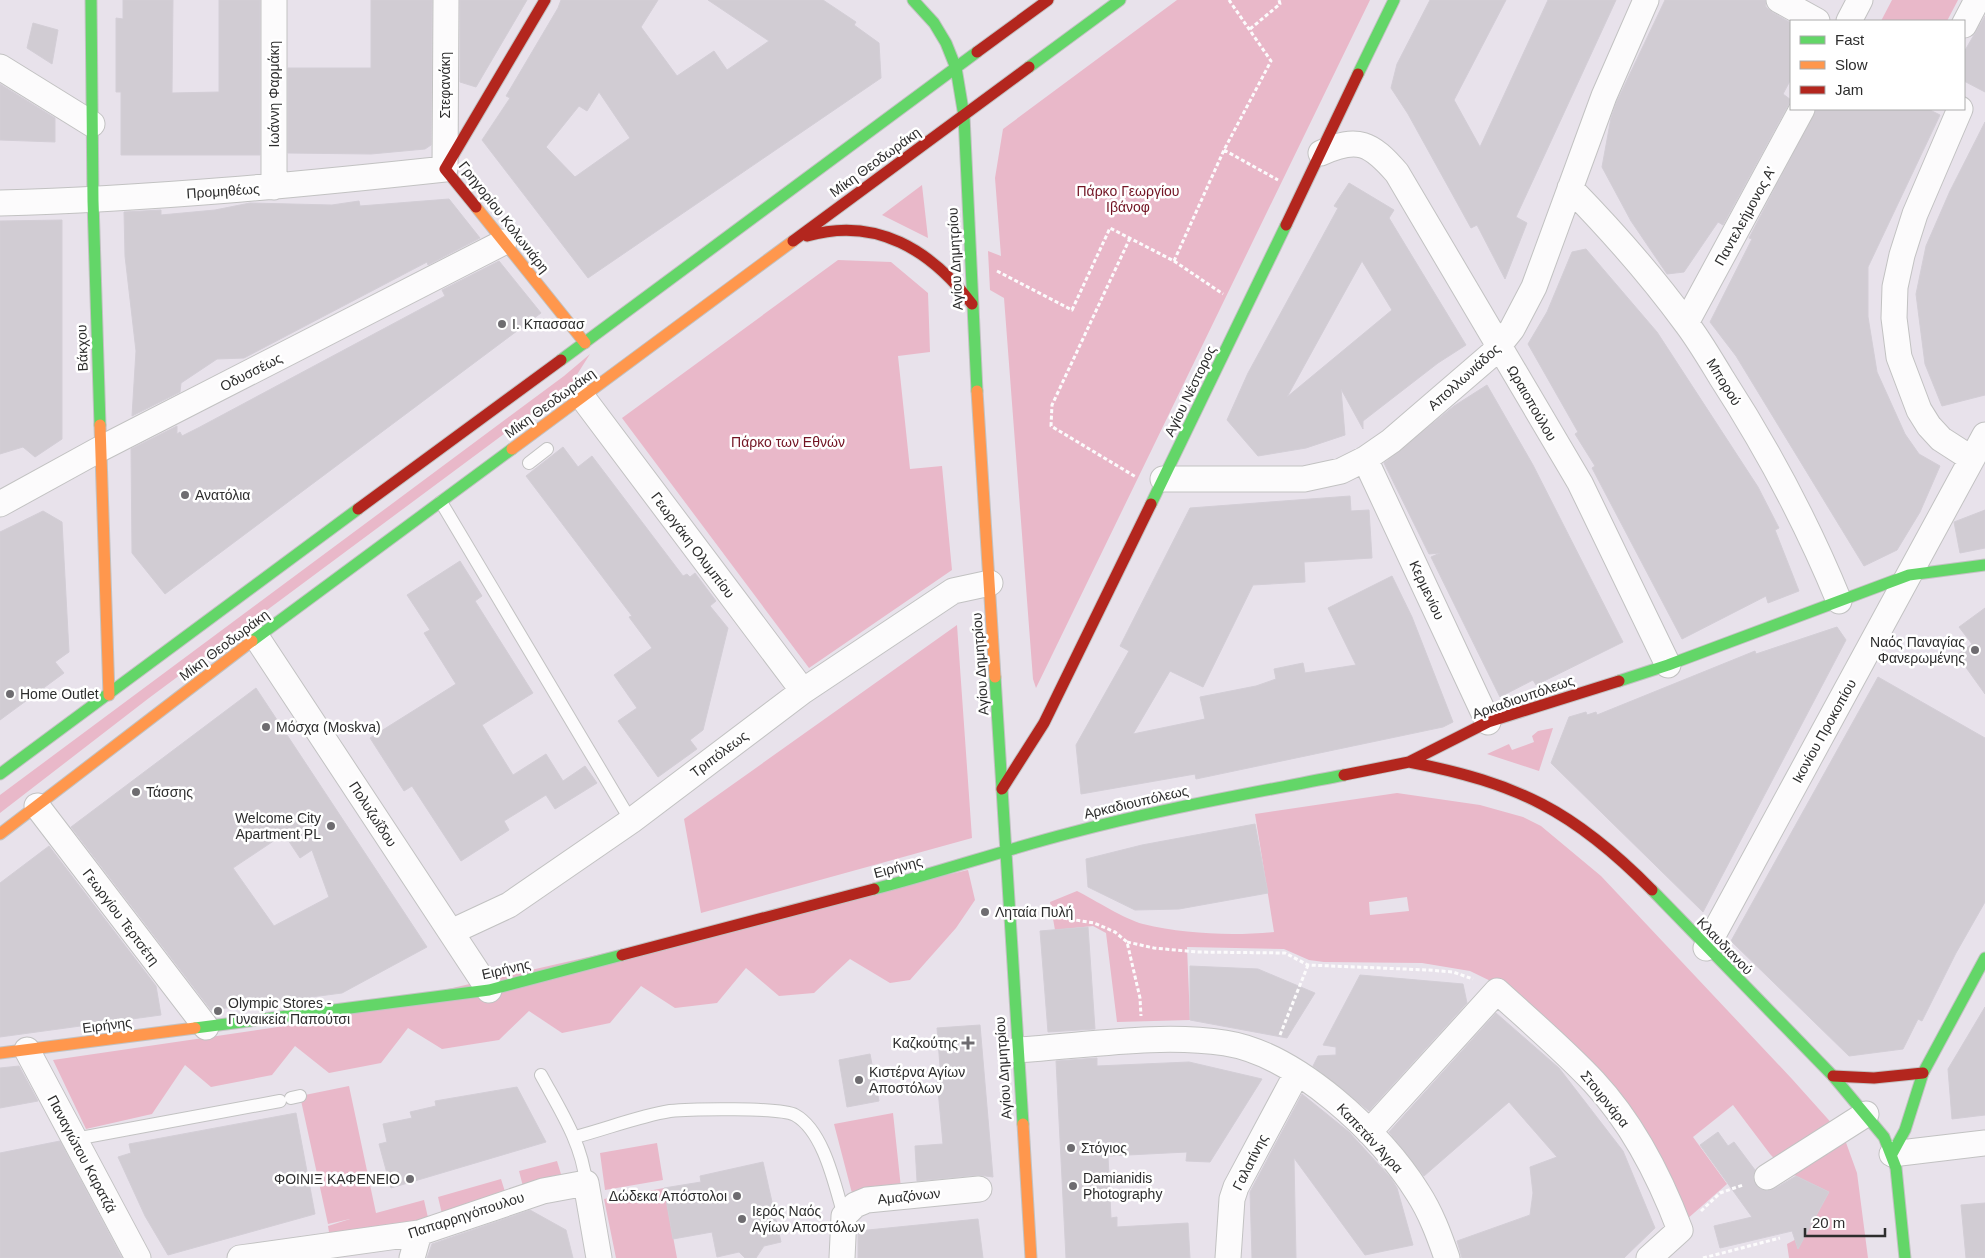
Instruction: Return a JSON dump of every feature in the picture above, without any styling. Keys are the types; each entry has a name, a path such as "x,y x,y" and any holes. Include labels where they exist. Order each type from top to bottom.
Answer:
{"main road":[{"name":"Βάκχου","path":"91,0 93,201 109,695"},
{"name":"Γρηγορίου Κολωνιάρη","path":"545,0 445,169 585,342"},
{"name":"Αγίου Δημητρίου","path":"913,0 938,30 956,68 964,116 969,257 1007,851 1030,1258"},
{"name":"Μίκη Θεοδωράκη","path":"0,774 1048,0"},
{"name":"Μίκη Θεοδωράκη","path":"0,834 257,638 1120,0"},
{"name":"Αγίου Νέστορος","path":"1061,688 1394,0"},
{"path":"798,238 848,229 884,236 902,243 927,259 957,286 972,304"},
{"name":"Αρκαδιουπόλεως","path":"1007,851 1069,833 1159,812 1409,762 1488,722 1668,665 1909,575 1985,565"},
{"path":"1002,789 1037,737"},
{"name":"Κλαυδιανού","path":"1409,762 1469,773 1490,780 1566,816 1585,828 1620,858 1833,1076 1884,1137 1896,1168 1905,1258"},
{"name":"Ειρήνης","path":"0,1053 489,990 944,870 1007,851"},
{"path":"1892,1154 1905,1130 1923,1073 1985,958"},
{"path":"1833,1076 1874,1078 1923,1073"}],"street":[{"name":"Ιωάννη Φαρμάκη","path":"274,0 274,187"},
{"name":"Στεφανάκη","path":"445,169 446,0"},
{"name":"Απολλωνιάδος","path":"1160,485 1317,478 1341,471 1365,459 1414,422 1499,347 1534,287 1604,96 1646,0"},
{"path":"1779,0 1815,20"},
{"path":"1850,20 1860,0"},
{"path":"1965,23 1977,0"},
{"path":"0,67 92,124"},
{"name":"Παντελεήμονος Α'","path":"1686,322 1801,110"},
{"path":"1960,110 1915,214 1895,287 1894,318 1899,357 1910,390 1922,416 1940,439 1972,459"},
{"name":"Ωραιοπούλου","path":"1321,153 1342,144 1362,144 1388,163 1402,180 1580,484 1668,665"},
{"name":"Προμηθέως","path":"0,203 93,201 274,187 445,169"},
{"name":"Μπορού","path":"1570,188 1602,220 1686,322 1736,400 1783,481 1820,552 1839,601"},
{"name":"Οδυσσέως","path":"0,504 100,449 504,242"},
{"name":"Γεωργάκη Ολυμπίου","path":"583,398 803,692"},
{"name":"Ικονίου Προκοπίου","path":"1706,948 1985,435"},
{"name":"Κερμενίου","path":"1365,459 1488,722"},
{"name":"Τριπόλεως","path":"451,932 509,905 631,821 803,692 953,591 990,583"},
{"name":"Πολυζωΐδου","path":"257,638 489,990"},
{"name":"Γεωργίου Τερτσέτη","path":"37,806 206,1027"},
{"path":"1369,1132 1497,991"},
{"name":"Στουρνάρα","path":"1497,991 1596,1084 1648,1157 1662,1185 1667,1248"},
{"name":"Καπετάν Άγρα","path":"1017,1050 1171,1040 1227,1043 1271,1059 1297,1073 1328,1094 1369,1132 1418,1192 1439,1235 1447,1258"},
{"name":"Παναγιώτου Καρατζά","path":"28,1050 138,1258"},
{"name":"Γαλατίνης","path":"1228,1258 1232,1199 1236,1187 1297,1073"},
{"path":"1767,1177 1866,1114"},
{"path":"1892,1154 1985,1143"},
{"path":"586,1183 599,1258"},
{"name":"Παπαρρηγόπουλου","path":"240,1258 419,1232 543,1191 586,1183"},
{"name":"Αμαζόνων","path":"844,1216 855,1205 867,1200 980,1189"},
{"path":"842,1258 844,1216"},
{"path":"412,1258 419,1232"}],"lane":[{"path":"529,462 548,449"},
{"path":"441,502 631,821"},
{"path":"1037,737 1055,729 1065,707 1061,688"},
{"path":"541,1075 575,1137 584,1162 586,1183"},
{"path":"75,1139 290,1098"},
{"path":"575,1137 671,1111 772,1110 795,1115 809,1128 824,1152 844,1216"}],"path":[{"path":"1174,261 1224,150 1271,60 1229,0"},
{"path":"1250,29 1280,4 1280,0"},
{"path":"1224,150 1302,193"},
{"path":"969,257 1072,310 1110,228 1174,261 1246,309"},
{"path":"1130,238 1052,404 1051,426 1160,485"},
{"path":"1057,917 1094,923 1115,932 1127,942 1154,948 1197,952 1285,953 1308,965 1453,972 1485,983 1497,991"},
{"path":"1127,942 1140,998 1142,1042"},
{"path":"1271,1059 1308,965"},
{"path":"1667,1248 1720,1193 1767,1177"},
{"path":"1703,1258 1780,1238"}],"green space":[{"name":"Πάρκο Γεωργίου Ιβάνοφ","path":"1177,0 1370,0 1036,688 1033,679 1004,298 990,290 988,251 1001,256 995,178 1003,129"},
{"path":"1892,0 1958,0 1948,20 1882,20"},
{"path":"922,185 928,238 882,215"},
{"name":"Πάρκο των Εθνών","path":"838,260 891,262 928,293 930,352 898,356 910,469 942,466 952,570 809,668 622,418"},
{"path":"590,354 571,384 149,698 0,813 0,795 564,376"},
{"path":"957,625 972,838 701,913 684,819"},
{"path":"1553,728 1539,771 1487,754 1509,744 1512,750 1534,742 1532,736 1538,731"},
{"path":"1397,793 1480,805 1523,817 1541,826 1601,876 1844,1137 1857,1173 1868,1258 1789,1258 1787,1244 1806,1234 1829,1192 1786,1171 1770,1154 1733,1105 1693,1137 1727,1184 1686,1220 1576,1048 1543,1015 1505,988 1470,971 1422,963 1324,962 1309,960 1284,949 1187,947 1190,1020 1117,1022 1106,933 1093,926 1055,930 1050,902 1077,891 1127,918 1143,924 1175,930 1208,933 1274,932 1255,814","holes":["1407,897 1409,911 1370,915 1369,902"]},
{"path":"968,870 975,900 956,928 910,980 890,983 850,959 814,993 779,996 746,968 717,1003 675,1008 641,986 610,1023 562,1033 529,1011 499,1040 442,1049 408,1028 381,1063 329,1073 295,1046 272,1075 211,1087 185,1065 152,1114 86,1129 53,1060 291,1025"},
{"path":"349,1086 376,1213 424,1200 429,1222 330,1238 328,1226 350,1219 328,1224 300,1096"},
{"path":"893,1113 901,1188 853,1197 834,1124"},
{"path":"657,1143 663,1180 605,1190 600,1153"},
{"path":"557,1161 564,1184 525,1194 519,1171"},
{"path":"501,1179 507,1198 443,1218 438,1197"},
{"path":"664,1188 677,1258 616,1258 604,1199"}],"building":[{"path":"123,0 173,0 172,93 219,92 219,0 260,0 260,155 121,155 121,92 116,92 116,18 123,19"},
{"path":"371,0 432,0 431,145 425,149 371,154 288,153 288,68 371,68"},
{"path":"460,0 527,0 476,87 460,82"},
{"path":"561,0 658,0 641,27 677,76 714,51 727,70 769,41 708,0 823,0 856,22 854,25 879,43 881,78 588,278 482,140 510,98 506,96","holes":["599,92 630,138 575,177 546,147 579,106 587,111"]},
{"path":"1430,0 1506,0 1454,100 1480,147 1548,0 1616,0 1516,217 1527,223 1505,279 1477,225 1471,228 1408,114 1391,88 1397,64"},
{"path":"1665,0 1765,0 1766,7 1790,22 1790,81 1783,94 1790,99 1790,102 1723,225 1718,222 1684,272 1667,274 1631,221 1602,167 1611,118 1617,101"},
{"path":"1985,16 1985,92 1965,82 1965,50"},
{"path":"33,23 58,30 52,64 27,48"},
{"path":"0,84 55,118 55,142 0,140"},
{"path":"1815,110 1930,110 1940,115 1868,267 1868,317 1877,372 1905,434 1919,454 1940,466 1920,512 1897,550 1864,566 1736,356 1710,322 1752,239 1749,238"},
{"path":"1985,122 1985,395 1942,406 1925,364 1916,294 1926,246 1950,191"},
{"path":"1349,183 1394,210 1389,218 1466,345 1438,363 1363,421 1363,429 1341,389 1345,435 1306,448 1258,456 1227,420 1248,373 1338,208 1334,206","holes":["1362,261 1392,310 1287,397"]},
{"path":"449,199 480,238 428,265 427,262 244,358 217,359 181,383 180,392 132,416 136,351 125,256 124,212 161,210 161,215 215,210 250,203 332,205 359,201 360,206"},
{"path":"62,220 62,439 35,457 23,447 0,454 0,221"},
{"path":"1586,249 1657,332 1758,487 1779,528 1775,530 1799,591 1768,603 1766,596 1682,639 1592,468 1595,466 1575,434 1578,432 1528,344 1547,312 1572,252"},
{"path":"499,261 541,313 165,594 132,553 131,449 177,426 177,434 180,432 182,436 198,428 445,296 442,290"},
{"path":"1487,385 1533,465 1623,642 1536,685 1533,680 1500,697 1431,557 1440,553 1429,554 1384,463 1454,406"},
{"path":"563,447 578,467 592,456 683,576 687,574 690,577 695,573 716,601 710,606 728,628 703,730 690,740 697,749 658,777 618,721 637,708 614,675 652,648 629,617 632,616 526,476"},
{"path":"1350,496 1351,511 1369,510 1372,558 1304,562 1305,582 1253,585 1203,687 1170,671 1133,734 1205,719 1200,697 1256,686 1276,679 1274,669 1303,663 1305,673 1356,665 1328,608 1392,576 1412,617 1453,722 1443,727 1196,779 1195,774 1081,794 1076,745 1129,651 1120,646 1190,508"},
{"path":"1985,510 1985,548 1960,553 1954,522"},
{"path":"43,511 62,522 69,652 55,662 64,673 0,720 0,532"},
{"path":"460,561 482,596 475,601 533,693 482,725 513,775 546,754 563,781 585,766 597,783 555,809 546,795 504,821 509,830 461,861 412,786 404,791 370,738 456,684 424,633 430,630 407,595"},
{"name":"Ναός Παναγίας Φανερωμένης","path":"1985,608 1985,694 1957,655 1972,644 1959,627"},
{"path":"1837,627 1846,640 1703,912 1551,763 1569,717 1586,712 1587,715 1596,712 1597,715 1755,651 1756,654"},
{"path":"1878,677 1985,738 1985,902 1956,953 1922,1021 1918,1019 1903,1049 1849,1056 1731,941"},
{"path":"256,688 427,947 342,993 211,1010 71,827","holes":["284,834 300,858 312,850 329,897 274,926 233,868"]},
{"path":"1255,824 1268,893 1179,909 1135,910 1088,887 1086,859 1142,845"},
{"path":"49,846 156,986 161,1015 0,1037 0,883"},
{"path":"1088,927 1095,1029 1048,1032 1040,931"},
{"path":"1190,966 1258,969 1315,993 1287,1038 1190,1020"},
{"path":"1360,975 1463,984 1467,1003 1369,1111 1313,1066 1318,1056 1336,1055 1336,1047 1323,1045"},
{"path":"1985,1007 1985,1115 1952,1119 1948,1069"},
{"path":"1496,1013 1559,1068 1623,1151 1655,1228 1624,1258 1462,1258 1457,1241 1530,1215 1533,1193 1530,1167 1557,1157 1509,1102 1424,1176 1389,1132"},
{"path":"980,1025 993,1177 978,1175 917,1181 915,1146 943,1144 937,1079 941,1079 937,1028"},
{"name":"Κιστέρνα Αγίων Αποστόλων","path":"870,1054 879,1101 847,1107 839,1060"},
{"path":"1097,1058 1097,1066 1189,1062 1262,1079 1210,1162 1186,1161 1187,1152 1108,1156 1111,1218 1117,1217 1117,1227 1188,1223 1190,1258 1066,1258 1056,1061"},
{"path":"19,1066 38,1101 0,1108 0,1068"},
{"path":"517,1087 546,1142 391,1188 379,1144 387,1142 383,1124 412,1118 410,1112 436,1106 435,1101"},
{"path":"1302,1094 1349,1132 1391,1178 1397,1188 1413,1245 1365,1255 1294,1158 1296,1258 1252,1258 1250,1192"},
{"path":"296,1113 315,1214 168,1255 145,1216 118,1157 131,1153 129,1144"},
{"path":"1718,1132 1728,1146 1734,1142 1755,1170 1753,1178 1760,1189 1767,1191 1774,1189 1796,1176 1829,1192 1798,1249 1792,1231 1720,1248 1714,1226 1752,1217 1700,1145"},
{"path":"60,1141 122,1258 0,1258 0,1153"},
{"name":"Ιερός Ναός Αγίων Αποστόλων","path":"763,1162 781,1242 764,1246 756,1258 745,1258 739,1252 717,1257 712,1232 673,1239 664,1188 701,1182 700,1176"},
{"path":"1985,1203 1985,1258 1966,1258 1961,1205"},
{"path":"530,1210 566,1230 573,1258 427,1258 432,1244"},
{"path":"978,1219 983,1258 858,1258 858,1231"}],"traffic: fast":[{"path":"91,0 93,201 100,425"},
{"path":"913,0 934,23 946,43 956,68 964,116 977,391"},
{"path":"1029,67 1120,0"},
{"path":"1358,74 1394,0"},
{"path":"561,360 977,52"},
{"path":"1151,504 1286,225"},
{"path":"252,641 512,449"},
{"path":"0,774 358,509"},
{"path":"1619,681 1668,665 1909,575 1985,565"},
{"path":"995,677 1023,1124"},
{"path":"874,889 1104,824 1344,775"},
{"path":"1652,890 1833,1076 1884,1137 1896,1168 1905,1258"},
{"path":"195,1028 489,990 622,955"},
{"path":"1892,1154 1905,1130 1923,1073 1985,958"}],"traffic: slow":[{"path":"476,207 585,343"},
{"path":"512,449 793,241"},
{"path":"977,391 995,677"},
{"path":"100,425 109,695"},
{"path":"0,834 252,641"},
{"path":"0,1053 195,1028"},
{"path":"1023,1124 1031,1258"}],"traffic: jam":[{"path":"476,207 445,169 545,0"},
{"path":"977,52 1048,0"},
{"path":"793,241 1029,67"},
{"path":"1286,225 1358,74"},
{"path":"807,236 832,231 856,231 879,234 900,242 920,253 939,268 972,304"},
{"path":"358,509 561,360"},
{"path":"1002,789 1044,723 1151,504"},
{"path":"1344,775 1409,762 1488,722 1619,681"},
{"path":"1409,762 1448,770 1482,780 1542,804 1570,820 1596,840 1652,890"},
{"path":"622,955 874,889"},
{"path":"1833,1076 1874,1078 1923,1073"}],"place":[{"name":"Ι. Κπασσασ","path":"502,324"},
{"name":"Ανατόλια","path":"185,495"},
{"name":"Ναός Παναγίας Φανερωμένης","path":"1975,650"},
{"name":"Home Outlet","path":"10,694"},
{"name":"Μόσχα (Moskva)","path":"266,727"},
{"name":"Τάσσης","path":"136,792"},
{"name":"Welcome City Apartment PL","path":"331,826"},
{"name":"Ληταία Πυλή","path":"985,912"},
{"name":"Olympic Stores - Γυναικεία Παπούτσι","path":"218,1011"},
{"name":"Καζκούτης","path":"968,1043"},
{"name":"Κιστέρνα Αγίων Αποστόλων","path":"859,1080"},
{"name":"Στόγιος","path":"1071,1148"},
{"name":"ΦΟΙΝΙΞ ΚΑΦΕΝΕΙΟ","path":"410,1179"},
{"name":"Damianidis Photography","path":"1073,1186"},
{"name":"Δώδεκα Απόστολοι","path":"737,1196"},
{"name":"Ιερός Ναός Αγίων Αποστόλων","path":"742,1219"}]}
